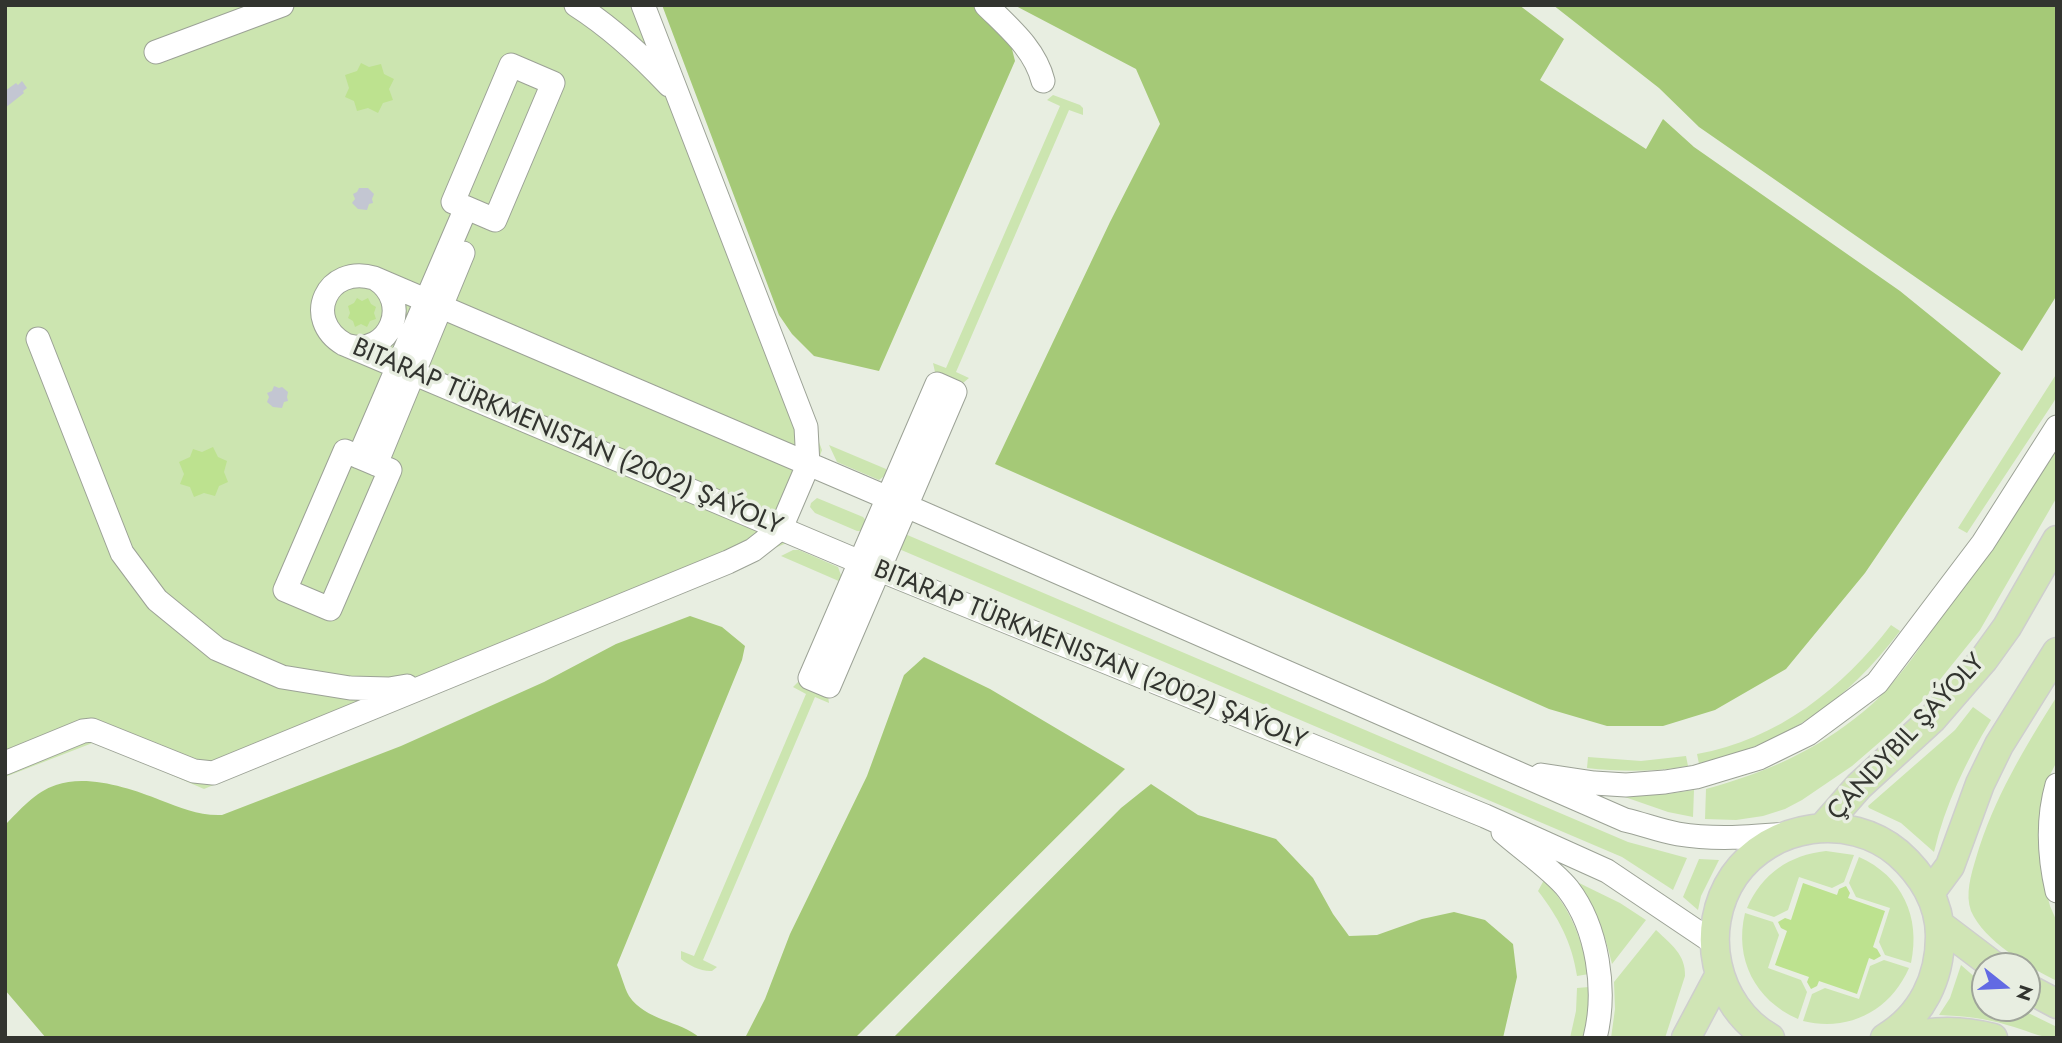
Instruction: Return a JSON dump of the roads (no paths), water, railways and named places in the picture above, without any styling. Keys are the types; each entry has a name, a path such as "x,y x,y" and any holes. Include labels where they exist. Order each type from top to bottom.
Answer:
{"main road":[{"name":"ÇANDYBIL ŞAÝOLY","path":"1823,827 1858,786 1931,719 1984,659 2007,627 2057,540"},
{"path":"1930,893 1950,866 1980,784 1998,745 2057,652"},
{"path":"1770,1038 1757,1030 1734,1006 1719,976 1714,943 1719,908 1734,876 1759,850 1790,833 1823,827 1856,830 1887,844 1912,865 1930,893 1940,925 1940,954 1933,983 1918,1009 1898,1030 1885,1038"},
{"path":"1940,925 1976,952"},
{"path":"1686,1038 1719,976"},
{"path":"2041,995 2057,1004"},
{"path":"1902,1038 1927,1031 1976,1033 1993,1038"}],"street":[{"path":"156,52 282,5"},
{"path":"576,5 607,24 635,49 676,93"},
{"path":"5,764 92,730 194,771 213,773 728,562 752,550 781,528 808,465 806,427 643,5"},
{"path":"986,5 1032,53 1040,67 1043,81"},
{"path":"511,65 553,83 495,220 473,210 453,202 511,65"},
{"path":"367,460 473,210"},
{"name":"BITARAP TÜRKMENISTAN (2002) ŞAÝOLY","path":"1714,943 1607,871 1485,816 869,566 344,344 336,340 325,324 323,305 326,296 337,282 346,277 365,275 374,278 1625,820 1676,834 1740,838 1790,833"},
{"path":"344,344 353,347 372,345 380,341 392,326 395,307 393,298 374,278"},
{"path":"38,339 122,553 146,587 167,608 217,649 282,677 350,688 389,689 436,682"},
{"name":"BITARAP TÜRKMENISTAN (2002) ŞAÝOLY","path":"1507,769 1594,783 1626,785 1665,782 1696,777 1759,758 1808,734 1877,683 1983,543 2057,427"},
{"path":"345,451 367,460 390,470 330,609 285,590 345,451"},
{"path":"869,566 897,503"},
{"path":"2057,785 2051,820 2049,859 2057,891"},
{"path":"1485,816 1567,888 1584,915 1600,978 1595,1038"}]}
